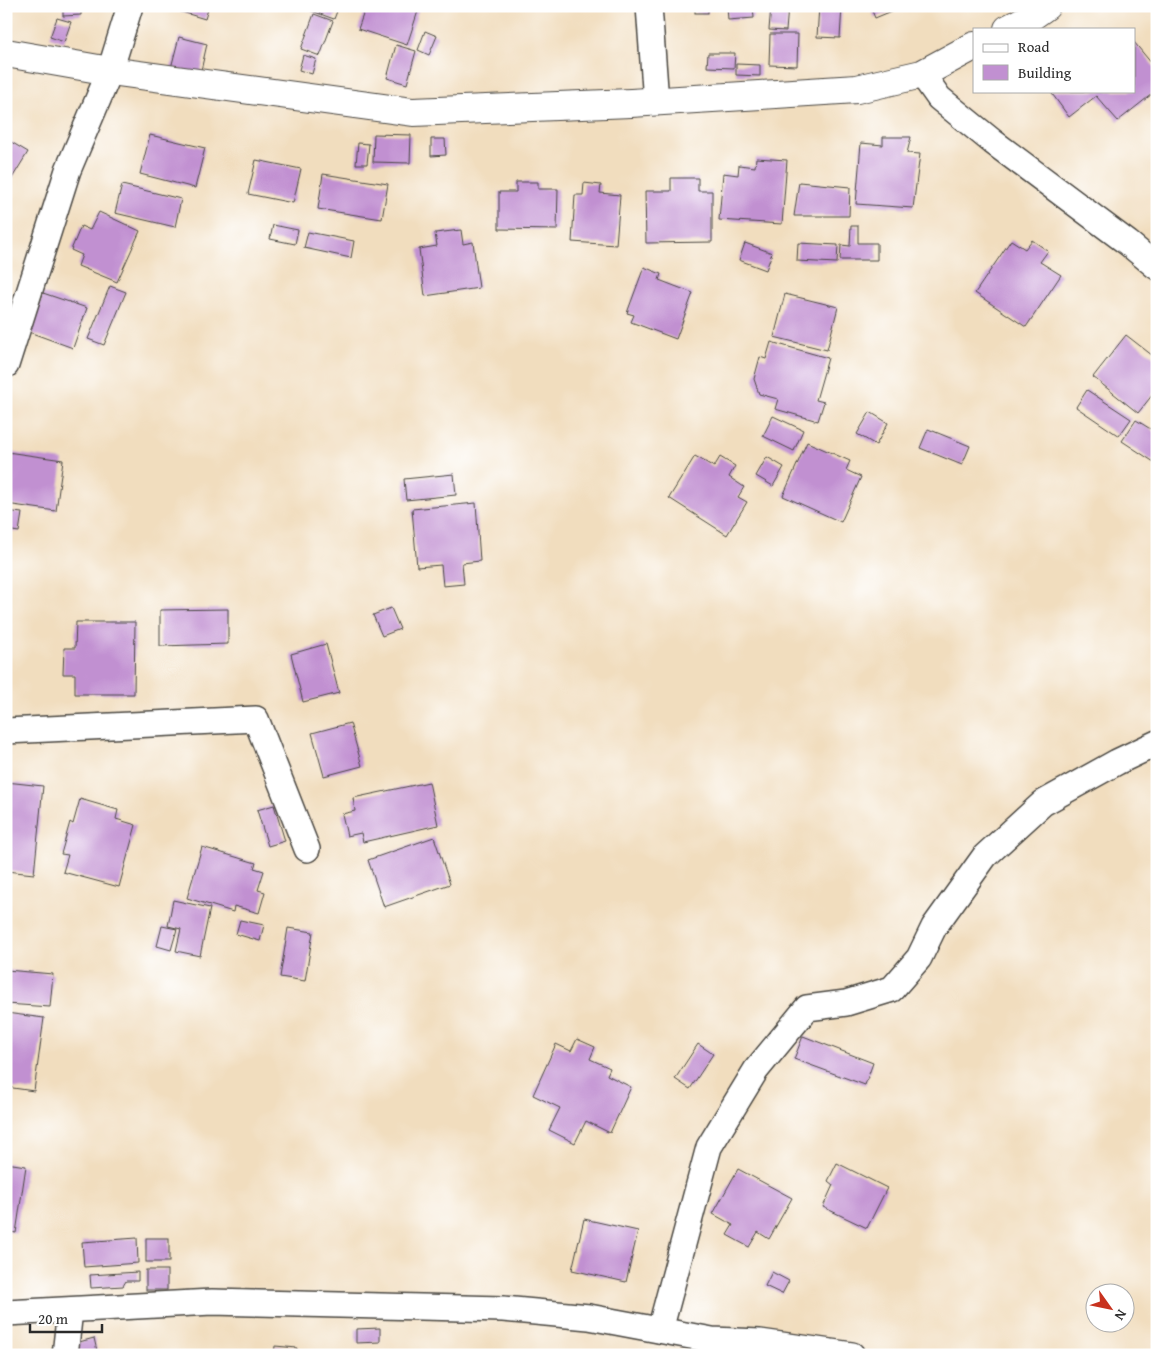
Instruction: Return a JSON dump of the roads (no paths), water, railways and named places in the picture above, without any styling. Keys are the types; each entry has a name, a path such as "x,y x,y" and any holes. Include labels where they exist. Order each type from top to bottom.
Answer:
{"street":[{"path":"6,364 68,170 110,71 130,6"},
{"path":"649,6 656,102"},
{"path":"1010,28 1046,6"},
{"path":"6,53 110,71 413,112 656,102 857,89 922,74 973,47"},
{"path":"922,74 939,98 993,142 1128,243 1157,267"},
{"path":"6,732 256,719 307,849"},
{"path":"660,1330 709,1148 756,1070 807,1008 846,1003 892,989 919,958 934,928 985,856 1042,803 1117,762 1157,743"},
{"path":"6,1313 212,1302 503,1309 589,1317 712,1340 760,1342 852,1355"},
{"path":"65,1355 70,1310"}]}
